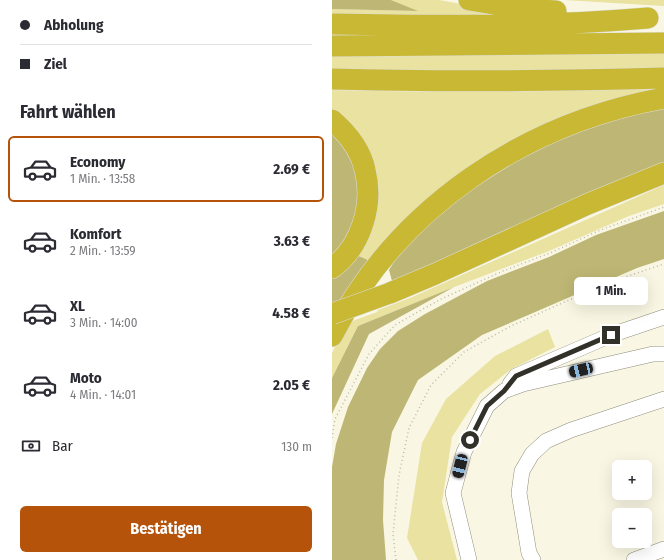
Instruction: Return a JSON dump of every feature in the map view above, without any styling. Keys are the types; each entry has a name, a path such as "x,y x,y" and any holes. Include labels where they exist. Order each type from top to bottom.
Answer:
{"highway":[{"path":"469,0 525,9 656,18"},
{"path":"332,24 476,25 589,23 656,18"},
{"path":"332,46 664,43"},
{"path":"332,79 502,81 664,78"},
{"path":"332,336 349,305 362,286 396,244 432,208 469,179 519,148 550,133 602,113 664,98"},
{"path":"332,120 346,132 357,149 365,169 368,187 367,207 362,227 352,246 340,262 332,268"},
{"path":"332,314 390,293 435,274 588,204 664,173"}],"lane":[{"path":"469,560 453,493 464,452 487,406 504,391 516,376 611,335 664,317"},
{"path":"504,391 523,384 653,354 664,354"},
{"path":"533,560 529,553 519,493 522,471 532,454 546,441 571,430 664,399"},
{"path":"634,560 664,549"}],"path":[{"path":"332,438 335,419 369,354 394,325 439,300 503,271 550,253 598,231 664,207"},
{"path":"396,560 393,534 399,475 409,428 431,384 464,352 511,326 607,283 664,264"}],"shaded area":[{"path":"332,0 391,0 418,11 332,9"},
{"path":"391,0 439,0 478,7 522,18 332,15 332,9 417,11"},
{"path":"564,0 664,0 664,6"},
{"path":"664,50 664,71 332,73 332,54"},
{"path":"664,88 375,263 354,254 332,115 332,90 498,92"},
{"path":"664,105 664,168 392,281 389,270 405,243 490,174 579,129"},
{"path":"332,127 357,162 360,212 332,261"},
{"path":"664,185 664,204 629,216 549,251 454,287 358,326 332,378 332,353 347,323 410,298"},
{"path":"664,211 664,259 637,268 482,335 418,380 392,432 384,480 383,520 386,560 332,560 332,467 336,444 348,407 367,368 380,349 398,331 425,314 487,281 549,257 596,235"},
{"path":"354,254 375,263 349,297 332,303 332,276"},
{"path":"454,287 369,334 332,414 332,378 358,326"},
{"path":"548,329 555,347 510,370 480,394 452,437 442,502 457,560 418,560 407,538 422,443 446,399 495,356"}],"route":[{"path":"470,440 487,406 504,391 516,376 611,335"}]}
